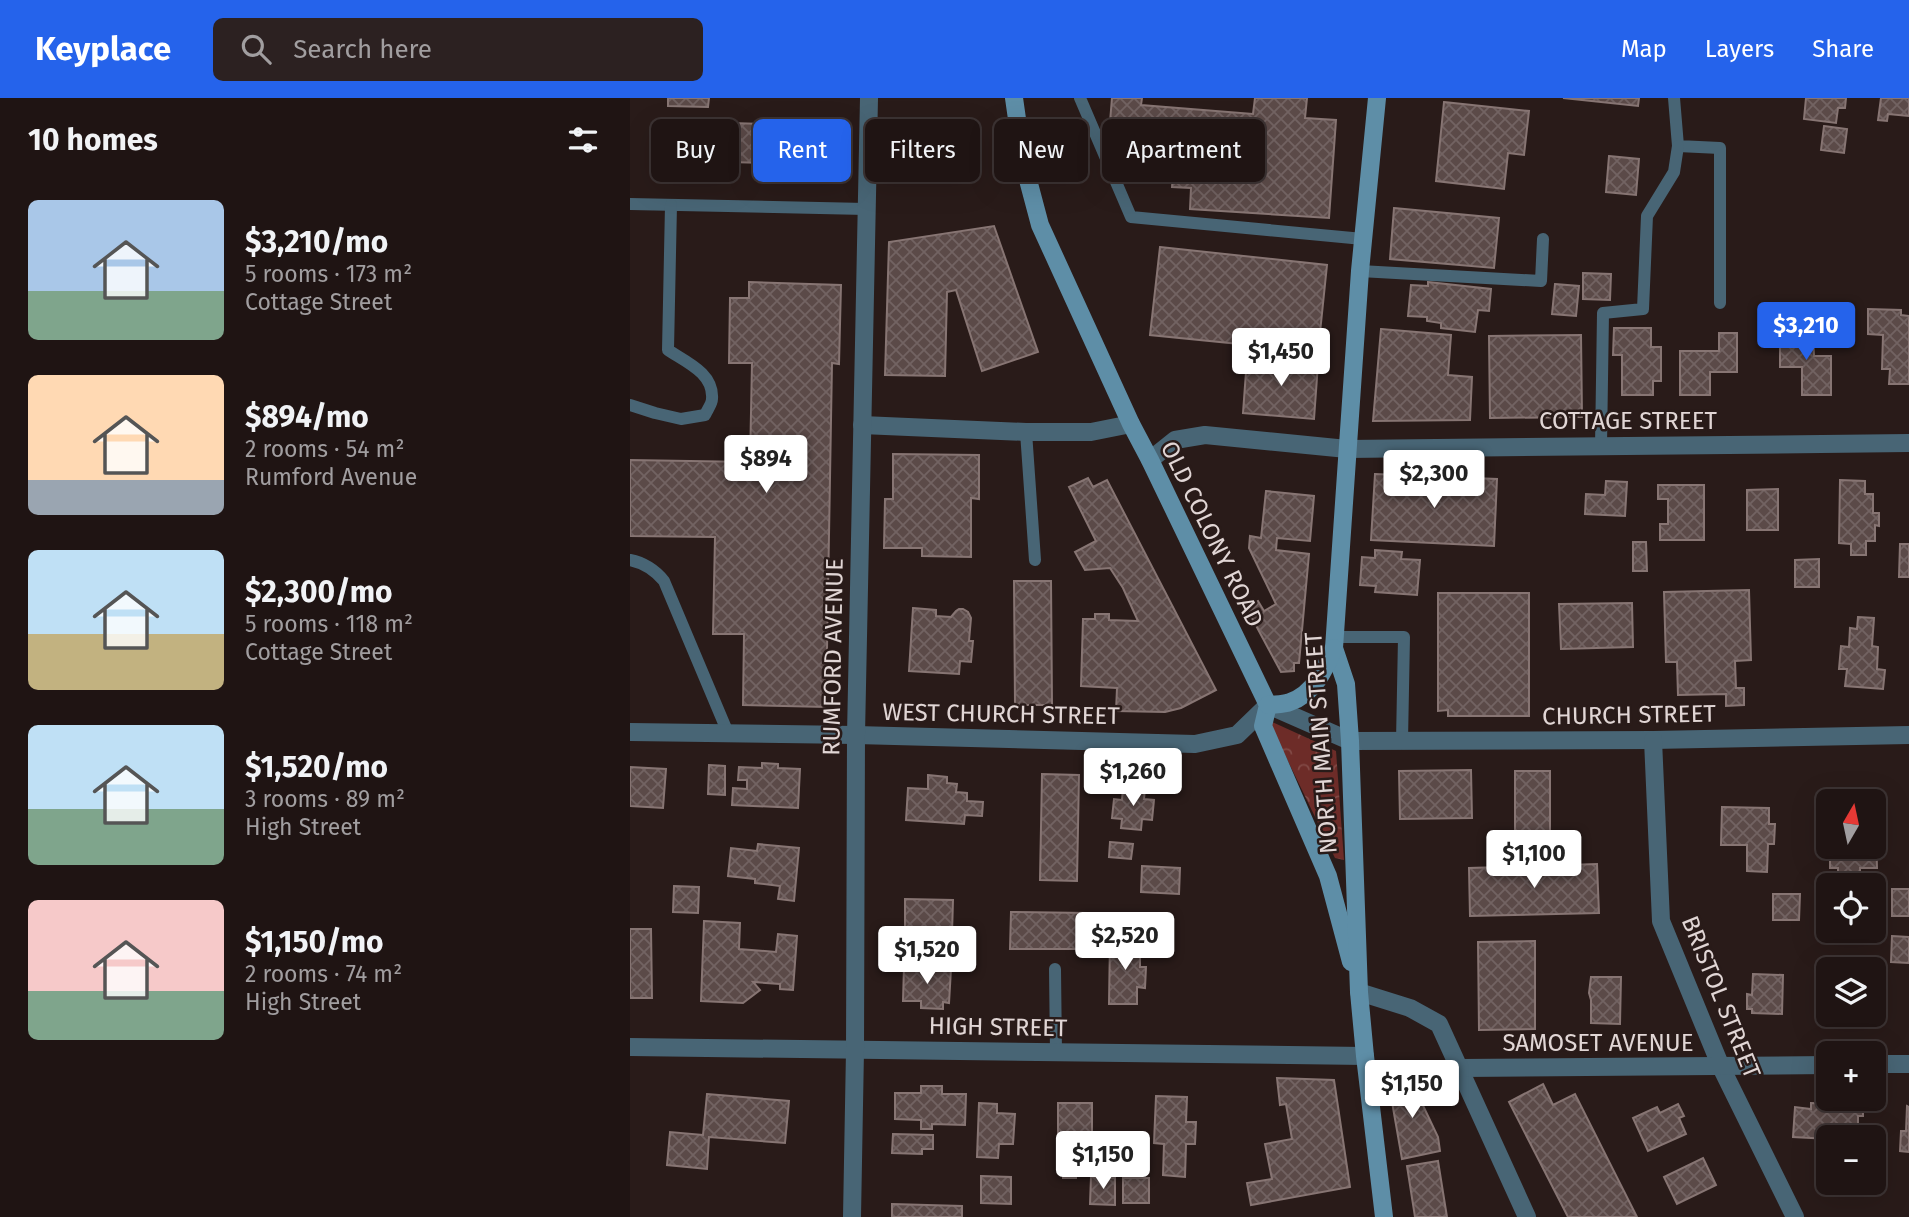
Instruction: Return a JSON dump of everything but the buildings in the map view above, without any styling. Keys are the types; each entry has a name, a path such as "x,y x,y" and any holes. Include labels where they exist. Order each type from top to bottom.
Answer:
{"main road":[{"name":"OLD COLONY ROAD","path":"1014,98 1023,161 1040,225 1131,424 1268,705 1263,726 1328,876 1359,992"},
{"name":"NORTH MAIN STREET","path":"1377,98 1360,271 1334,642 1346,684 1359,992 1384,1217"},
{"path":"1268,705 1290,702 1310,689 1322,674 1334,642"}],"street":[{"name":"RUMFORD AVENUE","path":"869,98 869,119"},
{"name":"RUMFORD AVENUE","path":"852,1217 856,735 867,182"},
{"path":"862,425 1091,432 1131,424"},
{"name":"COTTAGE STREET","path":"1150,460 1175,440 1205,435 1347,449 1909,443"},
{"path":"1268,705 1350,741"},
{"name":"WEST CHURCH STREET","path":"630,732 1195,744 1237,735 1268,705"},
{"name":"CHURCH STREET","path":"1350,741 1909,736"},
{"name":"BRISTOL STREET","path":"1653,740 1661,921 1721,1067 1795,1217"},
{"path":"1359,992 1410,1008 1439,1024 1527,1217"},
{"name":"HIGH STREET","path":"630,1047 1365,1056"},
{"path":"1886,1064 1909,1064"},
{"name":"SAMOSET AVENUE","path":"1461,1068 1816,1065"}],"lane":[{"path":"1080,98 1131,217 1363,239"},
{"path":"1601,446 1603,313 1643,309 1647,216 1674,172 1678,146 1674,98"},
{"path":"1678,146 1720,148 1720,303"},
{"path":"630,204 866,209"},
{"path":"630,405 681,419 705,415 712,400 709,381 699,370 668,350 671,205"},
{"path":"1360,271 1541,281 1543,239"},
{"path":"1026,432 1035,560"},
{"path":"630,560 654,569 664,581 728,733"},
{"path":"1334,642 1404,637 1402,741"},
{"path":"1055,969 1056,1052"}],"green space":[{"path":"1268,720 1336,751 1344,860 1335,858"}]}
